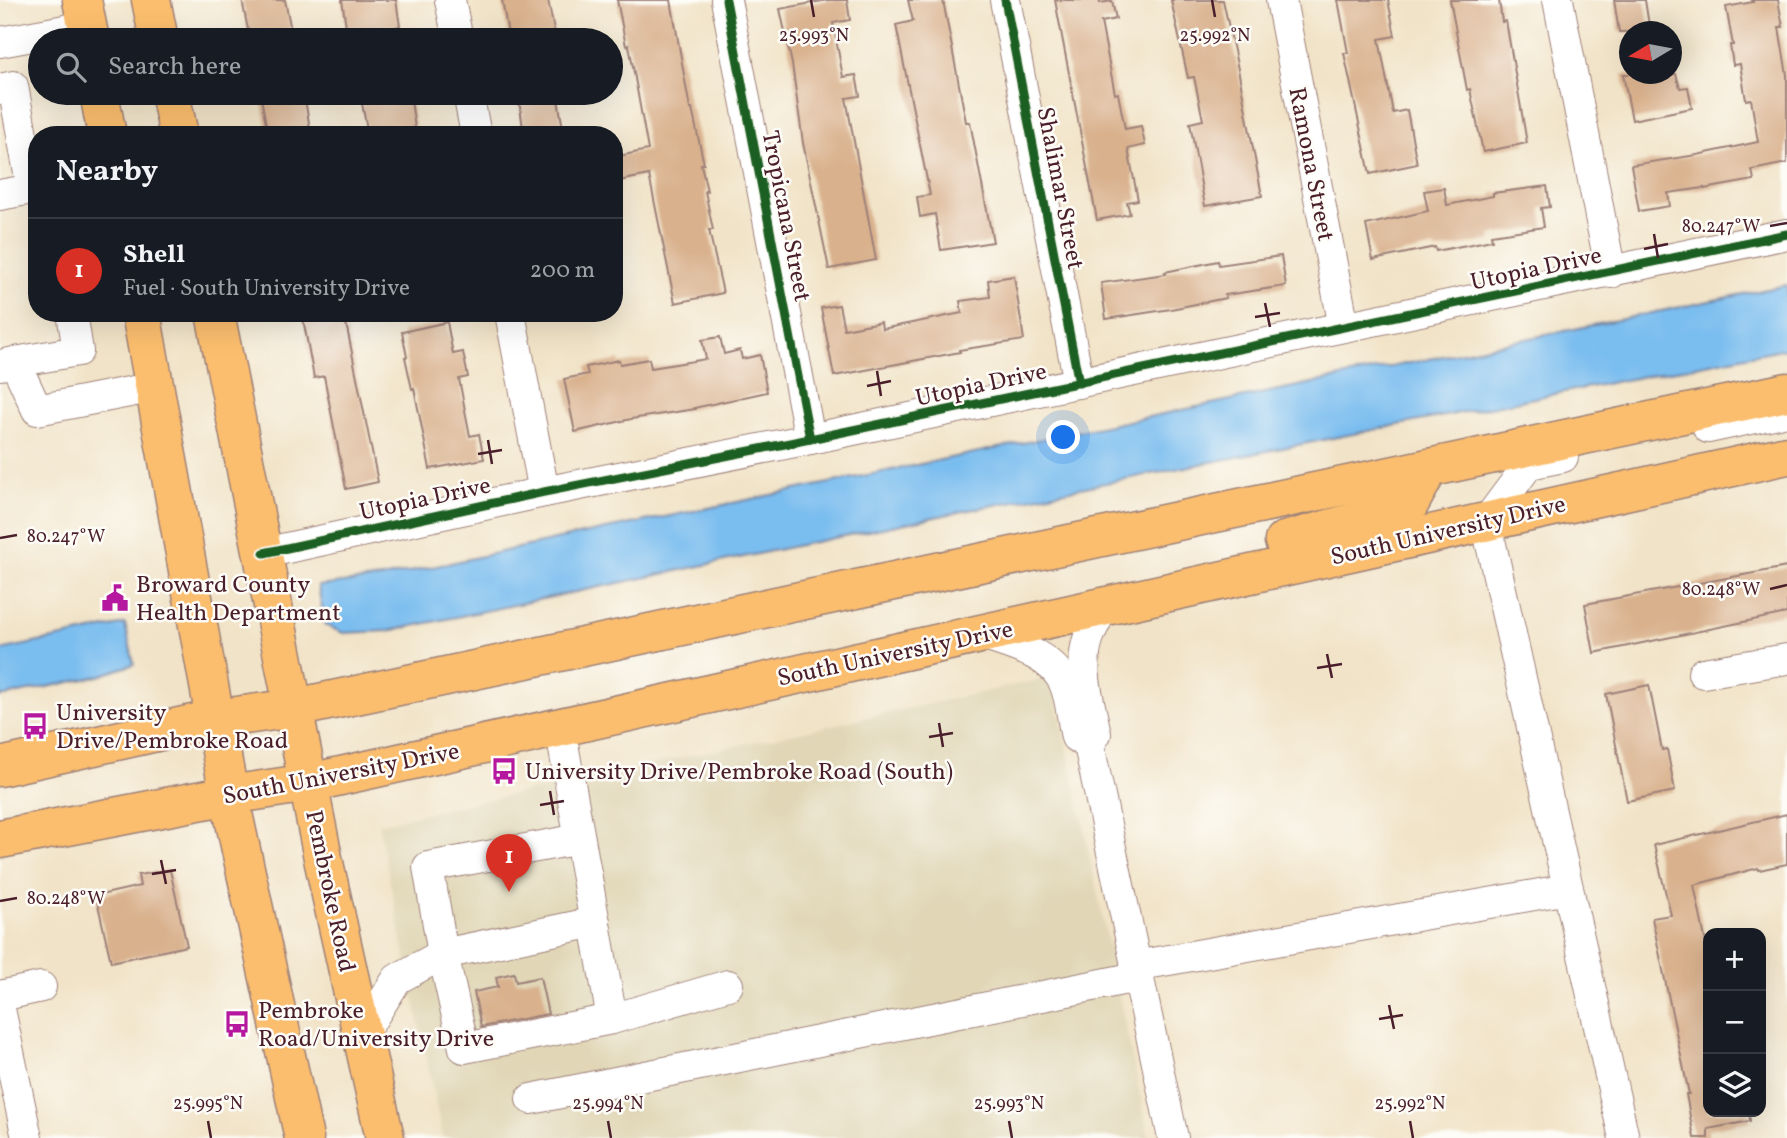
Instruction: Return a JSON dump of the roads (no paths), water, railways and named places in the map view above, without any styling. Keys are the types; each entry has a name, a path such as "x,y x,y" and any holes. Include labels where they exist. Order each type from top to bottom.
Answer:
{"main road":[{"path":"151,0 157,28"},
{"path":"101,105 105,126"},
{"path":"173,105 177,126"},
{"path":"143,322 229,795 304,1138"},
{"name":"Pembroke Road","path":"217,322 309,783 385,1138"},
{"path":"0,767 215,719 295,708 1787,392"},
{"name":"South University Drive","path":"0,839 229,795 309,783 1787,455"},
{"path":"1058,617 1090,594 1404,509 1429,467"}],"street":[{"path":"450,0 456,28"},
{"name":"Tropicana Street","path":"726,0 810,439"},
{"name":"Shalimar Street","path":"1005,0 1079,383"},
{"name":"Ramona Street","path":"1281,0 1344,327"},
{"path":"1558,0 1611,272"},
{"path":"61,28 86,22"},
{"path":"0,43 28,36"},
{"path":"0,89 13,86 28,167"},
{"path":"470,105 474,126"},
{"path":"0,195 28,190"},
{"name":"Utopia Drive","path":"264,553 544,492 810,439 1787,234"},
{"path":"73,322 78,351 8,363 37,410 155,387"},
{"path":"512,322 544,492"},
{"path":"1624,1138 1486,522 1529,464 1787,411"},
{"path":"1104,607 1086,646 1086,678 1096,734 1089,745 1172,1138"},
{"path":"981,634 1035,654 1058,672 1065,684 1076,737 1089,745"},
{"path":"1703,673 1787,659"},
{"path":"560,727 612,1019"},
{"path":"580,839 428,867 443,954 464,1048 612,1019 728,985"},
{"path":"531,1098 1136,972 1568,890"},
{"path":"362,1035 397,979 443,954 595,922"},
{"path":"0,996 41,988"},
{"path":"0,1009 27,1138"}],"water":[{"path":"1787,285 1787,348 959,512 389,631 343,633 325,625 318,586 382,578 573,536"},
{"path":"125,624 134,664 99,676 0,697 0,650"}],"place":[{"name":"Broward County Health Department","path":"115,598"},
{"name":"University Drive/Pembroke Road","path":"35,726"},
{"name":"University Drive/Pembroke Road (South)","path":"504,771"},
{"name":"Shell","path":"509,892"},
{"name":"Pembroke Road/University Drive","path":"237,1024"}]}
